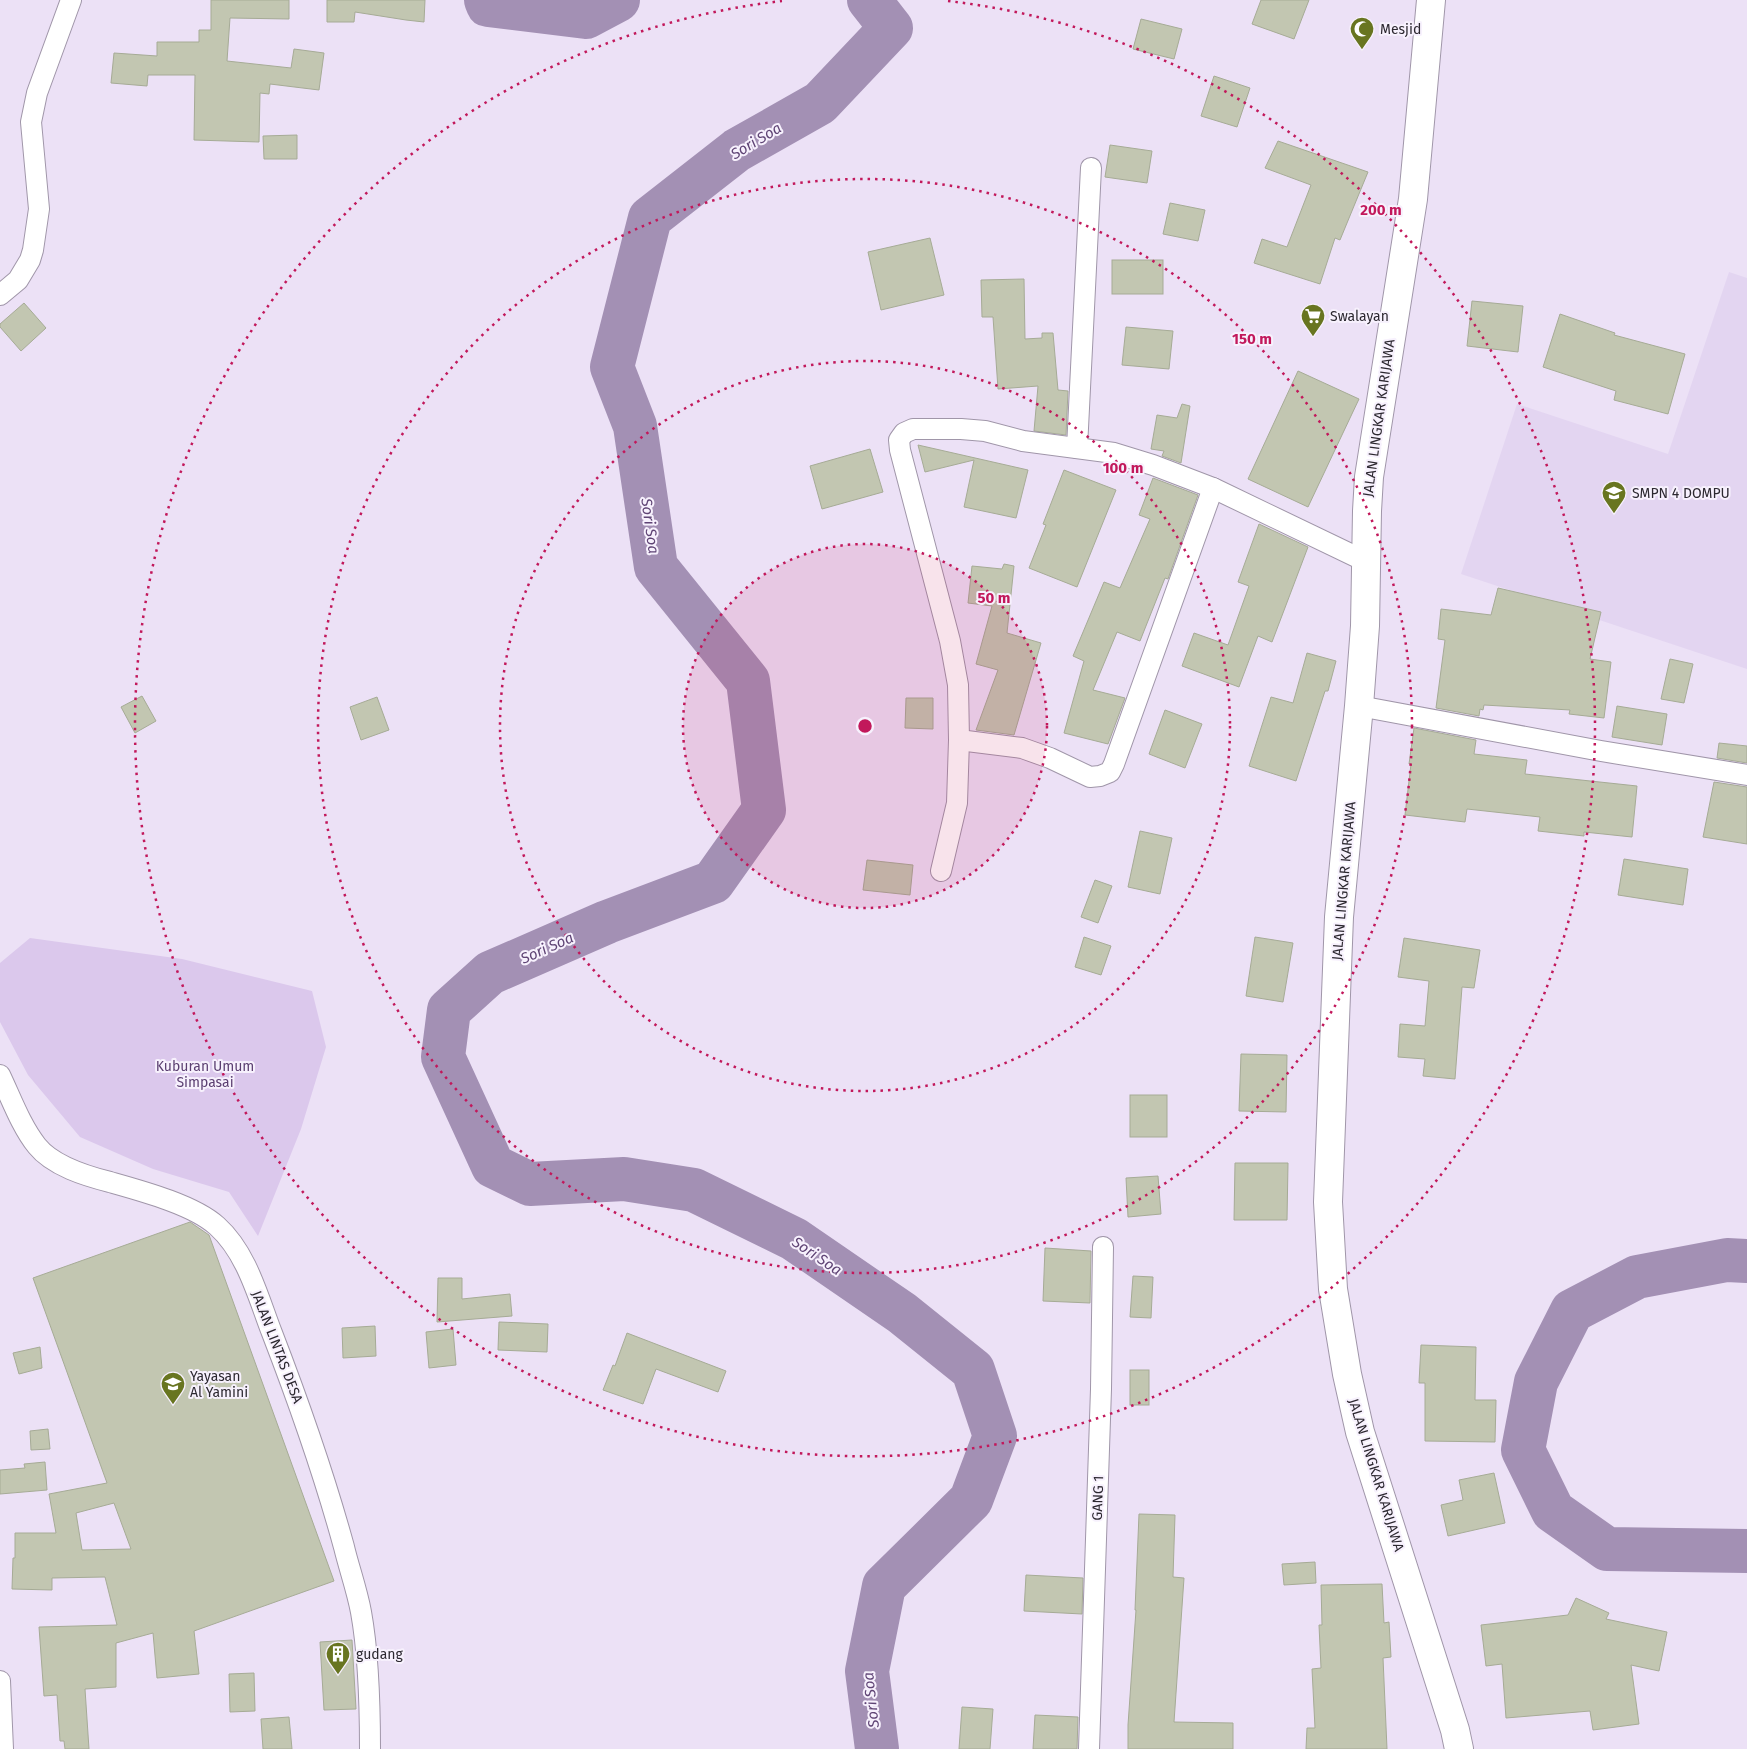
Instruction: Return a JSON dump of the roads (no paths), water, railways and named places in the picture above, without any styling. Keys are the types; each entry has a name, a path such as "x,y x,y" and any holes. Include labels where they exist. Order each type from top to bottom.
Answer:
{"main road":[{"name":"JALAN LINGKAR KARIJAWA","path":"1431,0 1413,199 1369,478 1366,626 1339,917 1328,1202 1333,1289 1347,1374 1360,1432 1460,1749"}],"street":[{"path":"0,295 18,280 30,260 33,250 39,209 32,122 37,93 72,0"},
{"path":"1077,448 1091,168"},
{"path":"941,870 957,803 958,685 950,641 900,450 899,440 904,433 913,430 961,429 986,431 1023,441 1114,453 1153,465 1213,488 1367,562"},
{"path":"959,740 1022,748 1050,758 1090,777 1110,772 1213,488"},
{"path":"1360,706 1601,751 1747,775"},
{"name":"JALAN LINTAS DESA","path":"0,1075 37,1146 58,1163 88,1177 180,1205 201,1214 219,1227 236,1249 250,1276 290,1378 330,1496 361,1610 368,1679 370,1749"},
{"name":"GANG 1","path":"1089,1749 1103,1247"},
{"path":"0,1681 3,1749"}],"waterway":[{"name":"Sori Soa","path":"486,0 488,5 586,17 618,0"},
{"name":"Sori Soa","path":"869,0 891,28 820,103 737,150 650,218 612,367 635,426 656,567 748,681 764,810 713,882 607,922 490,973 449,1010 443,1057 493,1166 530,1184 624,1179 694,1190 794,1239 902,1313 973,1370 995,1436 971,1500 884,1586 867,1671 877,1749"},
{"path":"1747,1261 1727,1260 1637,1277 1572,1311 1536,1382 1523,1450 1553,1511 1607,1549 1747,1551"}],"place":[{"name":"Mesjid","path":"1362,50"},
{"name":"Swalayan","path":"1313,337"},
{"name":"SMPN 4 DOMPU","path":"1614,514"},
{"name":"Yayasan Al Yamini","path":"173,1405"},
{"name":"gudang","path":"338,1675"}],"park label":[{"name":"Kuburan Umum Simpasai","path":"205,1074"}]}
